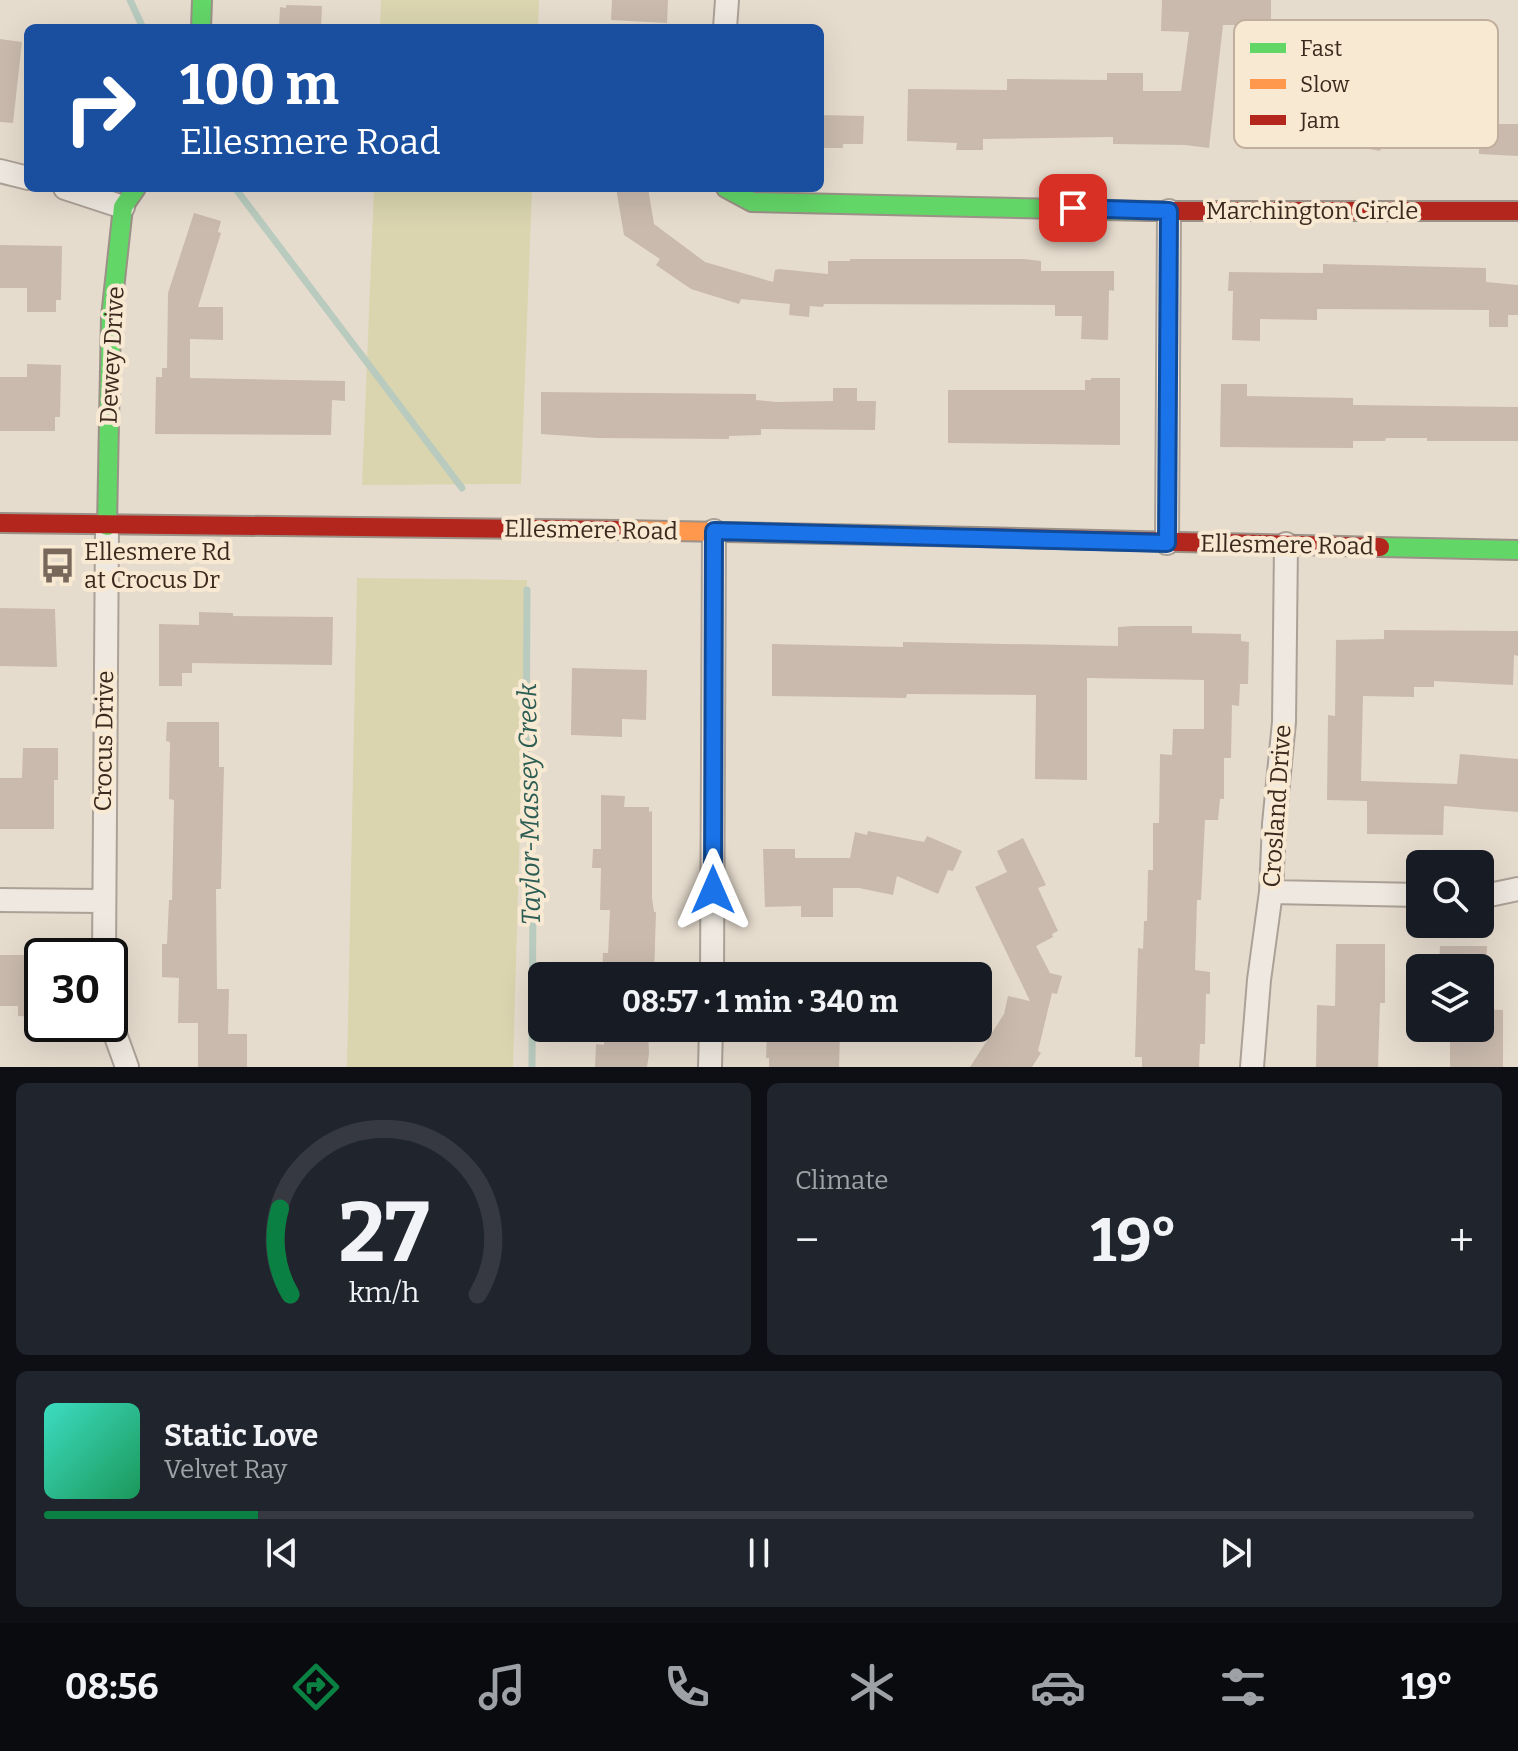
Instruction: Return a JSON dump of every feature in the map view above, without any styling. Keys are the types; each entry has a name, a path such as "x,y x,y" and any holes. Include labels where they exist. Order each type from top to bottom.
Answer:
{"main road":[{"path":"201,24 202,0"},
{"name":"Marchington Circle","path":"732,192 752,202 1169,211 1518,211"},
{"name":"Dewey Drive","path":"107,526 111,317 129,198"},
{"name":"Ellesmere Road","path":"0,523 714,531 1518,550"}],"street":[{"path":"725,24 727,0"},
{"path":"0,171 24,177"},
{"path":"91,192 129,198"},
{"path":"1167,543 1169,211"},
{"name":"Crocus Drive","path":"103,938 107,526"},
{"path":"712,962 714,531"},
{"name":"Crosland Drive","path":"1252,1067 1259,980 1271,892 1284,722 1286,544"},
{"path":"1494,894 1518,889"},
{"path":"1271,892 1406,895"},
{"path":"0,900 102,901"},
{"path":"118,1042 127,1067"},
{"path":"710,1067 711,1042"}],"shaded area":[{"path":"381,0 539,0 538,24 380,24"},
{"path":"374,192 532,192 521,484 362,485"},
{"path":"357,578 527,580 513,1067 347,1067"}],"building":[{"path":"612,0 668,0 667,23 611,20"},
{"path":"1162,0 1271,0 1271,20 1234,20 1234,25 1223,25 1209,148 1113,144 1113,137 983,139 983,150 956,150 957,143 907,141 908,89 1007,90 1007,79 1107,80 1107,73 1143,73 1143,91 1181,91 1189,32 1161,31"},
{"path":"286,5 322,6 321,24 279,24 280,7 286,8"},
{"path":"0,39 22,42 13,123 0,122"},
{"path":"824,115 864,116 863,144 843,144 843,148 824,148"},
{"path":"1498,124 1518,124 1518,156 1479,154 1479,148 1498,148"},
{"path":"617,192 649,192 654,224 705,262 773,282 775,270 828,274 828,261 850,259 1024,259 1041,261 1041,271 1114,271 1114,291 1109,290 1108,340 1081,339 1082,316 1055,316 1055,305 824,304 823,307 810,306 809,317 789,315 790,304 741,299 739,304 691,289 656,265 660,259 624,235"},
{"path":"194,213 221,221 218,232 221,233 198,307 223,307 223,340 190,339 190,378 345,381 345,401 332,400 331,435 155,434 156,377 162,377 162,368 167,368 168,293"},
{"path":"0,245 62,246 61,300 56,300 56,312 27,312 27,288 0,288"},
{"path":"1323,264 1486,268 1486,282 1518,285 1518,315 1508,315 1508,327 1489,327 1489,310 1317,309 1317,320 1260,319 1260,341 1232,340 1233,291 1228,291 1229,272 1323,273"},
{"path":"27,364 61,365 60,417 55,417 55,431 0,431 0,377 27,377"},
{"path":"1120,378 1120,445 948,443 948,390 1085,390 1085,380"},
{"path":"1221,384 1247,384 1247,396 1353,398 1353,405 1518,407 1518,441 1386,438 1385,441 1353,441 1353,448 1220,447"},
{"path":"833,388 857,388 857,401 876,401 875,430 761,429 761,435 729,436 729,439 597,438 541,434 541,392 756,394 756,400 776,402 833,401"},
{"path":"0,608 55,609 57,667 0,666"},
{"path":"199,612 233,613 233,616 333,617 332,665 192,663 192,673 182,673 182,686 159,686 159,624 199,625"},
{"path":"1192,626 1192,633 1241,634 1241,641 1249,642 1248,684 1240,684 1239,706 1232,705 1231,758 1224,758 1224,799 1220,799 1218,820 1205,820 1201,900 1197,900 1195,970 1210,972 1210,994 1206,994 1205,1044 1200,1044 1199,1067 1142,1067 1142,1057 1135,1057 1138,948 1143,949 1144,921 1147,921 1148,870 1153,870 1153,823 1159,823 1160,754 1172,755 1173,729 1204,729 1204,680 1087,678 1087,780 1035,779 1036,695 907,694 906,698 772,696 772,644 903,647 903,642 1118,646 1118,627"},
{"path":"1384,630 1518,631 1518,656 1514,655 1513,685 1434,681 1434,687 1414,687 1414,697 1363,696 1361,781 1457,784 1460,754 1518,759 1518,812 1444,806 1443,835 1367,834 1367,801 1327,800 1328,715 1335,716 1336,640 1384,639"},
{"path":"572,668 647,670 646,720 622,719 622,737 571,735"},
{"path":"167,722 219,722 219,767 224,767 221,889 216,889 217,989 229,989 228,1034 247,1034 247,1067 198,1067 198,1023 178,1023 179,978 162,977 162,944 167,944 169,900 172,900 174,800 169,799 170,742 166,741"},
{"path":"23,748 58,748 58,780 54,780 54,829 0,829 0,778 22,778"},
{"path":"601,795 625,796 624,807 649,807 649,812 652,811 652,898 656,912 654,962 603,962 603,953 608,953 610,910 600,910 601,868 592,868 593,849 601,849"},
{"path":"868,831 924,842 927,836 962,851 953,871 948,870 938,894 897,876 893,895 859,888 833,888 833,917 801,917 801,906 765,907 763,849 795,849 795,858 850,858 855,832 867,835"},
{"path":"1023,838 1046,885 1038,888 1058,931 1036,946 1050,973 1062,976 1057,994 1052,993 1038,1051 1041,1053 1032,1067 970,1067 986,1042 992,1042 992,1033 1004,1014 1008,996 1030,1001 975,887 1007,872 997,851"},
{"path":"1336,944 1385,944 1385,1003 1380,1003 1378,1067 1316,1067 1317,1005 1335,1006"},
{"path":"1440,946 1487,946 1487,954 1440,954"},
{"path":"0,955 24,955 24,1016 18,1016 18,1006 0,1006"},
{"path":"1494,1010 1503,1010 1503,1067 1450,1067 1450,1042 1494,1042"},
{"path":"604,1042 649,1042 647,1067 595,1067 596,1044 604,1045"},
{"path":"767,1042 840,1042 839,1067 769,1067 769,1058 766,1058"}],"waterway":[{"name":"Taylor-Massey Creek","path":"130,0 141,24"},
{"name":"Taylor-Massey Creek","path":"238,192 462,488"},
{"name":"Taylor-Massey Creek","path":"527,590 526,788 533,893 532,1067"}],"traffic: fast":[{"path":"201,24 202,0"},
{"path":"107,526 111,317 123,207 133,192"},
{"path":"733,192 752,202 1149,211"},
{"path":"1380,547 1518,550"}],"traffic: slow":[{"path":"620,530 977,537"}],"traffic: jam":[{"path":"1149,211 1518,211"},
{"path":"0,523 620,530"},
{"path":"977,537 1380,547"}],"place":[{"name":"Ellesmere Rd at Crocus Dr","path":"58,566"}],"route":[{"path":"713,890 714,531 1167,543 1169,211 1073,208"}]}
